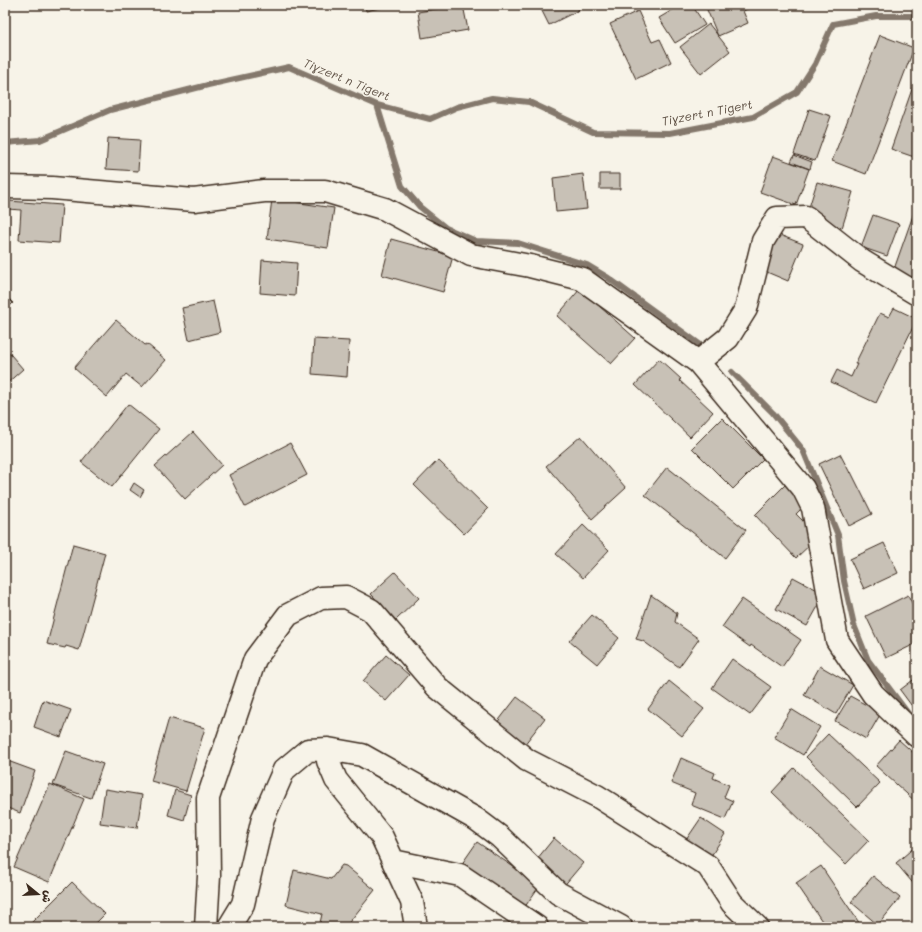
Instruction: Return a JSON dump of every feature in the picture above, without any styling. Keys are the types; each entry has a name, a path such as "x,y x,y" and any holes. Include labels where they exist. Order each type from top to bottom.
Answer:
{"street":[{"path":"5,187 52,188 194,200 264,191 326,191 385,209 471,254 530,266 582,279 698,362 803,488 813,508 837,640 873,694 917,736"},
{"path":"698,362 728,338 746,309 763,241 777,218 806,218 862,261 917,294"},
{"path":"206,927 209,876 208,798 255,659 288,615 321,598 346,597 371,610 437,687 527,760 597,796 708,866 732,903 757,927"},
{"path":"328,749 328,761 336,780 382,837 412,902 416,927"},
{"path":"229,927 243,904 263,818 284,770 308,750 328,749 362,755 476,819 500,837 558,893 621,927"},
{"path":"393,861 460,875 537,927"}],"building":[{"path":"365,5 393,5 366,11"},
{"path":"463,5 468,30 422,38 418,12"},
{"path":"539,5 576,5 579,10 549,25"},
{"path":"681,5 692,5 705,25 675,43 659,18"},
{"path":"705,5 756,5 743,11 748,23 718,36"},
{"path":"638,11 652,42 660,39 671,62 636,79 610,24"},
{"path":"709,24 730,51 701,74 680,47"},
{"path":"880,35 914,48 866,174 832,161"},
{"path":"917,75 917,158 891,149"},
{"path":"809,109 831,116 815,161 794,154"},
{"path":"108,138 140,140 138,171 106,169"},
{"path":"794,155 812,162 810,169 791,162"},
{"path":"773,156 809,169 796,205 760,192"},
{"path":"583,174 587,209 556,212 553,178"},
{"path":"600,174 620,174 620,189 600,189"},
{"path":"817,182 853,192 842,228 806,217"},
{"path":"272,199 334,208 328,248 267,239"},
{"path":"9,201 62,205 59,243 19,240 21,210 8,209"},
{"path":"917,204 917,280 893,272"},
{"path":"873,215 899,224 887,256 861,247"},
{"path":"777,234 803,244 788,281 762,270"},
{"path":"391,239 453,256 443,292 382,275"},
{"path":"262,260 297,263 295,296 260,293"},
{"path":"580,289 635,338 611,364 557,316"},
{"path":"5,295 13,303 5,311"},
{"path":"213,301 220,332 189,340 182,308"},
{"path":"894,308 917,319 876,403 831,382 837,370 851,377 857,364 855,364 880,313 889,317"},
{"path":"116,320 145,345 147,344 166,360 142,387 126,374 107,397 74,368"},
{"path":"314,339 349,341 347,377 312,374"},
{"path":"5,348 23,369 5,385"},
{"path":"659,359 713,412 690,437 635,385"},
{"path":"128,404 159,429 112,487 81,462"},
{"path":"722,418 763,459 733,489 692,448"},
{"path":"193,432 222,465 185,499 155,466"},
{"path":"581,436 626,488 592,519 546,466"},
{"path":"290,443 307,475 245,507 229,475"},
{"path":"840,454 850,473 851,472 872,514 849,526 819,464"},
{"path":"438,460 488,509 464,534 414,485"},
{"path":"667,467 746,530 725,558 645,495"},
{"path":"134,483 144,490 140,497 130,490"},
{"path":"787,483 807,503 796,514 810,528 815,540 796,558 755,515"},
{"path":"583,525 609,550 583,578 556,554"},
{"path":"884,543 898,573 864,589 850,559"},
{"path":"73,544 105,553 79,650 66,646 65,648 47,644"},
{"path":"395,572 419,598 396,620 371,594"},
{"path":"793,577 825,594 807,626 776,609"},
{"path":"651,595 677,613 675,622 699,639 679,667 643,641 636,639"},
{"path":"908,595 917,613 917,643 886,658 866,616"},
{"path":"742,599 801,640 782,667 722,627"},
{"path":"592,615 619,638 597,664 569,641"},
{"path":"386,655 409,675 386,701 363,681"},
{"path":"732,659 771,687 750,715 712,688"},
{"path":"820,666 853,685 836,714 804,695"},
{"path":"917,677 917,713 900,690"},
{"path":"669,681 704,709 682,736 648,709"},
{"path":"850,696 881,713 866,739 835,721"},
{"path":"517,697 545,718 524,745 496,724"},
{"path":"43,700 71,710 61,737 34,727"},
{"path":"791,709 820,727 803,755 774,737"},
{"path":"169,718 205,728 186,791 151,781"},
{"path":"828,734 880,783 857,807 806,757"},
{"path":"899,740 917,756 917,803 876,766"},
{"path":"66,751 103,764 91,798 53,785"},
{"path":"681,758 715,773 713,778 729,785 724,797 733,801 725,819 691,805 695,793 671,783"},
{"path":"5,760 35,771 20,813 5,807"},
{"path":"794,768 869,840 846,864 772,792"},
{"path":"50,784 84,799 49,882 14,867"},
{"path":"105,789 142,795 137,828 100,823"},
{"path":"175,790 191,795 184,820 168,815"},
{"path":"701,818 725,834 711,856 686,840"},
{"path":"554,838 583,863 562,888 533,864"},
{"path":"477,842 540,885 522,911 459,868"},
{"path":"917,845 917,888 896,863"},
{"path":"342,865 346,866 375,890 347,925 349,927 319,927 322,914 286,905 294,870 331,879"},
{"path":"821,866 862,927 826,927 796,883"},
{"path":"873,876 900,898 878,925 851,902"},
{"path":"72,882 105,914 92,927 27,927"},
{"path":"737,918 745,927 727,927"},
{"path":"806,921 810,927 798,927"}],"waterway":[{"name":"Tiɣzert n Tigert","path":"5,143 40,140 110,110 208,85 289,67 377,105 430,119 457,107 492,98 529,102 593,132 670,133 753,117 797,92 815,64 833,24 876,16 913,16 917,14"},
{"path":"377,105 402,186 420,207 446,228 476,241 518,243 587,265 607,277 702,346"},
{"path":"732,372 773,413 803,450 838,535 844,581 854,625 868,660 910,716"}]}
